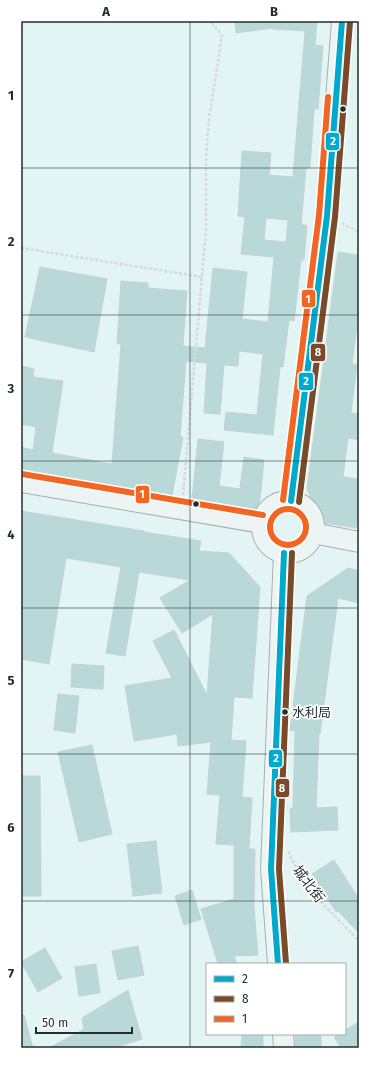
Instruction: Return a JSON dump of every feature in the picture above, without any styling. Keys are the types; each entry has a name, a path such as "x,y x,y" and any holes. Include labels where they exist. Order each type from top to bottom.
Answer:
{"street":[{"path":"291,501 327,216 342,21"},
{"path":"21,482 262,523"},
{"path":"291,501 295,501 303,505 309,512 313,519 314,528 308,544 301,550 284,553 269,545 264,538 262,523 265,513 271,506 278,502 291,501"},
{"path":"313,533 359,542"},
{"path":"278,963 272,869 284,553"},
{"path":"283,1035 284,1048"}],"path":[{"path":"181,509 184,490 206,230 206,157 222,35 211,22 202,21"},
{"path":"21,248 202,277"},
{"name":"城北街","path":"287,844 291,859 319,900 359,941"}],"building":[{"path":"235,21 317,21 315,45 323,46 318,109 314,109 310,168 306,168 301,225 307,225 304,260 301,260 294,321 289,320 283,367 280,367 273,435 224,430 226,412 257,415 263,354 239,351 238,366 224,365 220,414 204,413 207,363 186,361 180,437 183,437 172,496 21,471 21,447 33,450 36,427 21,424 21,366 34,369 33,377 63,381 52,453 112,464 121,344 117,344 121,281 148,283 148,288 187,291 183,346 205,348 213,268 247,272 242,319 268,322 274,257 241,254 245,217 238,216 242,151 271,153 269,175 293,177 305,31 273,28 236,33","holes":["266,218 288,220 286,242 264,240"]},
{"path":"338,252 359,255 359,312 352,364 357,365 351,413 359,414 359,440 348,438 343,477 359,479 359,507 356,528 318,522 307,488"},
{"path":"40,267 107,279 94,352 25,337"},
{"path":"198,439 224,442 219,486 240,489 244,457 264,460 259,510 192,499"},
{"path":"21,511 201,541 199,551 229,553 260,587 252,698 234,697 231,740 246,741 242,797 252,798 249,849 255,849 254,907 258,955 234,956 237,963 218,963 201,909 234,899 234,845 216,844 220,795 207,794 211,742 178,746 177,734 134,741 125,686 172,678 153,641 174,630 207,695 213,614 182,633 160,598 190,580 139,572 125,656 106,653 121,567 66,558 49,664 21,659"},
{"path":"348,568 359,571 359,603 338,598 319,734 316,808 337,807 338,830 291,832 290,809 293,808 295,731 290,730 307,596"},
{"path":"72,664 104,666 103,689 71,687"},
{"path":"58,694 79,696 75,733 54,730"},
{"path":"92,745 112,834 79,842 58,752"},
{"path":"21,776 40,776 41,896 21,896"},
{"path":"156,841 162,893 133,896 127,844"},
{"path":"334,860 359,899 359,933 338,911 336,912 312,874"},
{"path":"192,890 201,919 184,925 175,896"},
{"path":"138,946 144,975 118,980 112,951"},
{"path":"45,948 62,978 38,992 21,962"},
{"path":"96,964 100,993 79,996 75,967"},
{"path":"128,990 142,1039 117,1048 49,1048 84,1029 82,1018"},
{"path":"21,1015 24,1015 33,1048 21,1048"},
{"path":"359,1022 359,1048 341,1048 334,1037 337,1035 346,1035 346,1029"},
{"path":"242,1035 263,1035 263,1048 241,1048"},
{"path":"295,1035 321,1035 321,1048 296,1048"}],"transit line":[{"name":"2","path":"291,501 327,216 342,21"},
{"name":"8","path":"299,502 335,217 350,22"},
{"name":"1","path":"283,500 319,215 328,97"},
{"name":"1","path":"22,474 263,515"},
{"name":"1","path":"292,509 301,514 305,520 306,527 305,534 301,540 292,545 284,545 275,540 271,534 270,523 275,514 281,510 292,509"},
{"name":"2","path":"278,963 271,869 284,553"},
{"name":"8","path":"286,963 279,869 292,553"}],"place":[{"name":"水利局","path":"285,712"}]}
